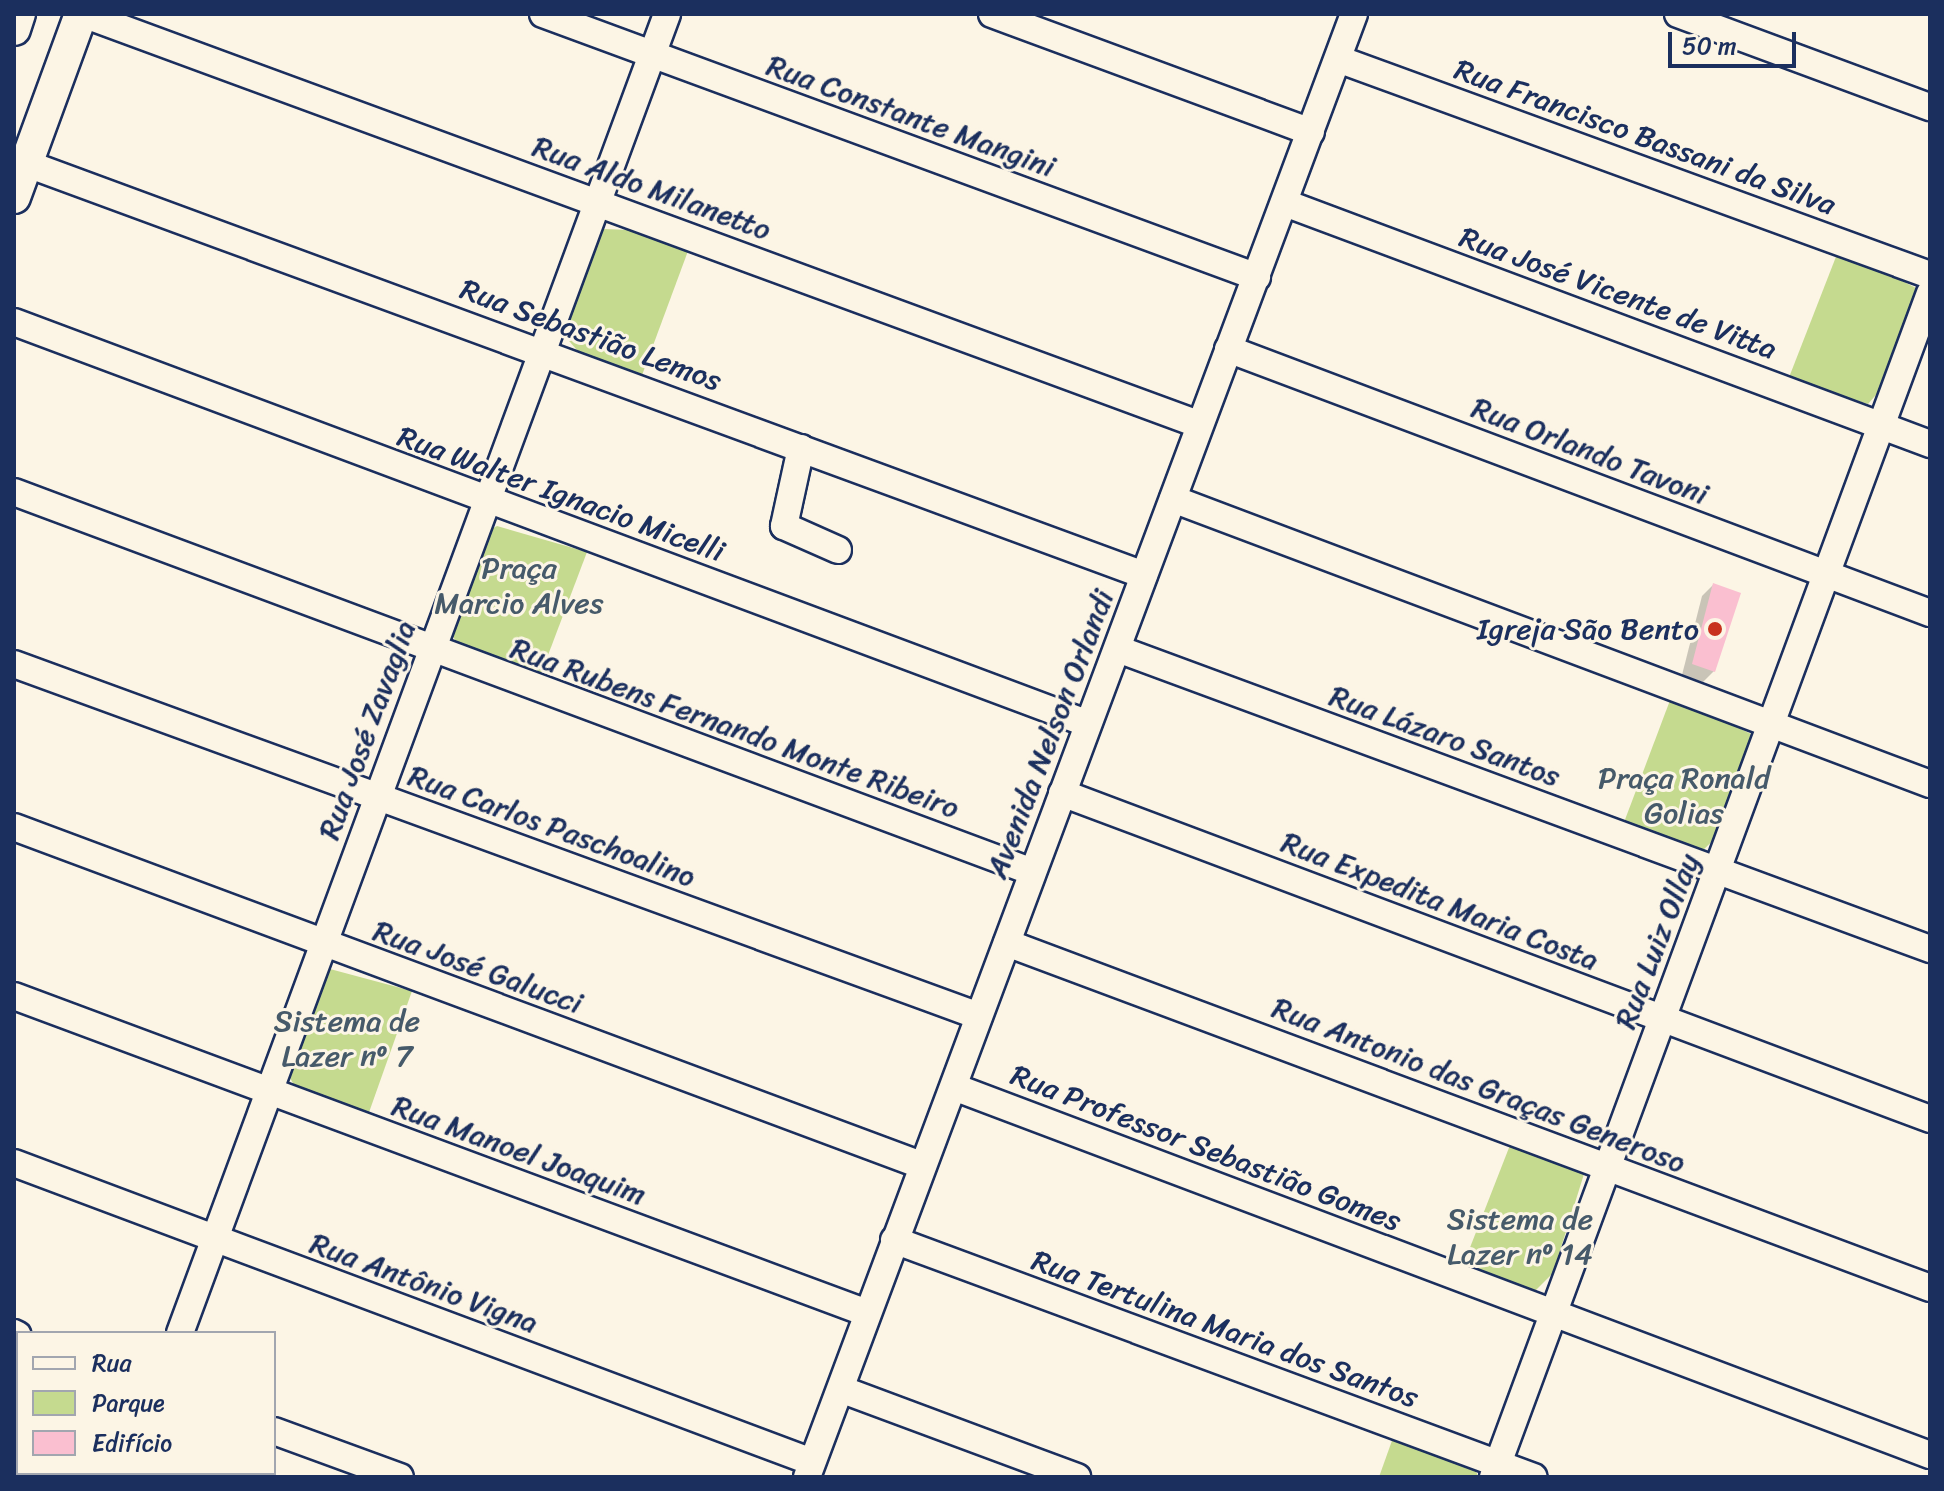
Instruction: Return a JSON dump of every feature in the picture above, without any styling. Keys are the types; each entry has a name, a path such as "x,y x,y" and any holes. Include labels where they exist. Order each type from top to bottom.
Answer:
{"main road":[{"path":"14,29 19,14"},
{"path":"14,197 20,161 82,14"}],"street":[{"name":"Rua Aldo Milanetto","path":"82,14 1198,424"},
{"name":"Rua Constante Mangini","path":"543,14 1257,277"},
{"name":"Rua José Zavaglia","path":"181,1331 378,797 429,650 667,14"},
{"path":"992,14 1311,132"},
{"name":"Avenida Nelson Orlandi","path":"810,1469 843,1390 867,1313 921,1165 954,1087 1030,871 1086,723 1118,649 1198,424 1257,277 1354,14"},
{"path":"1678,14 1930,107"},
{"name":"Rua Francisco Bassani da Silva","path":"1338,59 1930,275"},
{"name":"Rua Sebastião Lemos","path":"20,161 543,351 1144,575"},
{"name":"Rua José Vicente de Vitta","path":"1285,203 1930,444"},
{"name":"Rua Luiz Ollay","path":"1496,1470 1605,1166 1776,727 1930,293"},
{"name":"Rua Walter Ignacio Micelli","path":"14,322 1086,723"},
{"name":"Rua Orlando Tavoni","path":"1228,349 1930,613"},
{"path":"801,448 784,526 838,550"},
{"name":"Rua Rubens Fernando Monte Ribeiro","path":"14,492 429,650 1030,871"},
{"path":"1173,499 1930,784"},
{"name":"Rua Lázaro Santos","path":"1118,649 1930,949"},
{"name":"Rua Carlos Paschoalino","path":"14,664 979,1016"},
{"name":"Rua Expedita Maria Costa","path":"1062,793 1930,1119"},
{"name":"Rua José Galucci","path":"14,827 921,1165"},
{"name":"Rua Antonio das Graças Generoso","path":"1007,943 1930,1288"},
{"name":"Rua Manoel Joaquim","path":"14,996 867,1313"},
{"name":"Rua Professor Sebastião Gomes","path":"954,1087 1930,1455"},
{"name":"Rua Antônio Vigna","path":"14,1163 810,1469"},
{"name":"Rua Tertulina Maria dos Santos","path":"894,1240 1496,1470 1534,1477"},
{"path":"843,1390 1077,1477"},
{"path":"276,1432 400,1477"}],"green space":[{"path":"604,229 630,230 688,251 641,378 582,356 564,335 595,237"},
{"path":"1839,249 1920,290 1882,388 1868,404 1788,380"},
{"name":"Praça Marcio Alves","path":"497,526 587,552 539,679 457,644 451,632 482,534"},
{"name":"Praça Ronald Golias","path":"1672,695 1751,734 1721,833 1702,851 1623,825"},
{"name":"Sistema de Lazer nº 7","path":"330,969 412,991 367,1118 295,1087 289,1076 321,978"},
{"name":"Sistema de Lazer nº 14","path":"1512,1140 1584,1174 1553,1273 1535,1291 1462,1268"},
{"path":"1394,1435 1472,1465 1479,1477 1379,1477"}],"building":[{"name":"Igreja São Bento","path":"1713,583 1741,593 1715,672 1692,664"}],"place":[{"name":"Igreja São Bento","path":"1715,629"}]}
